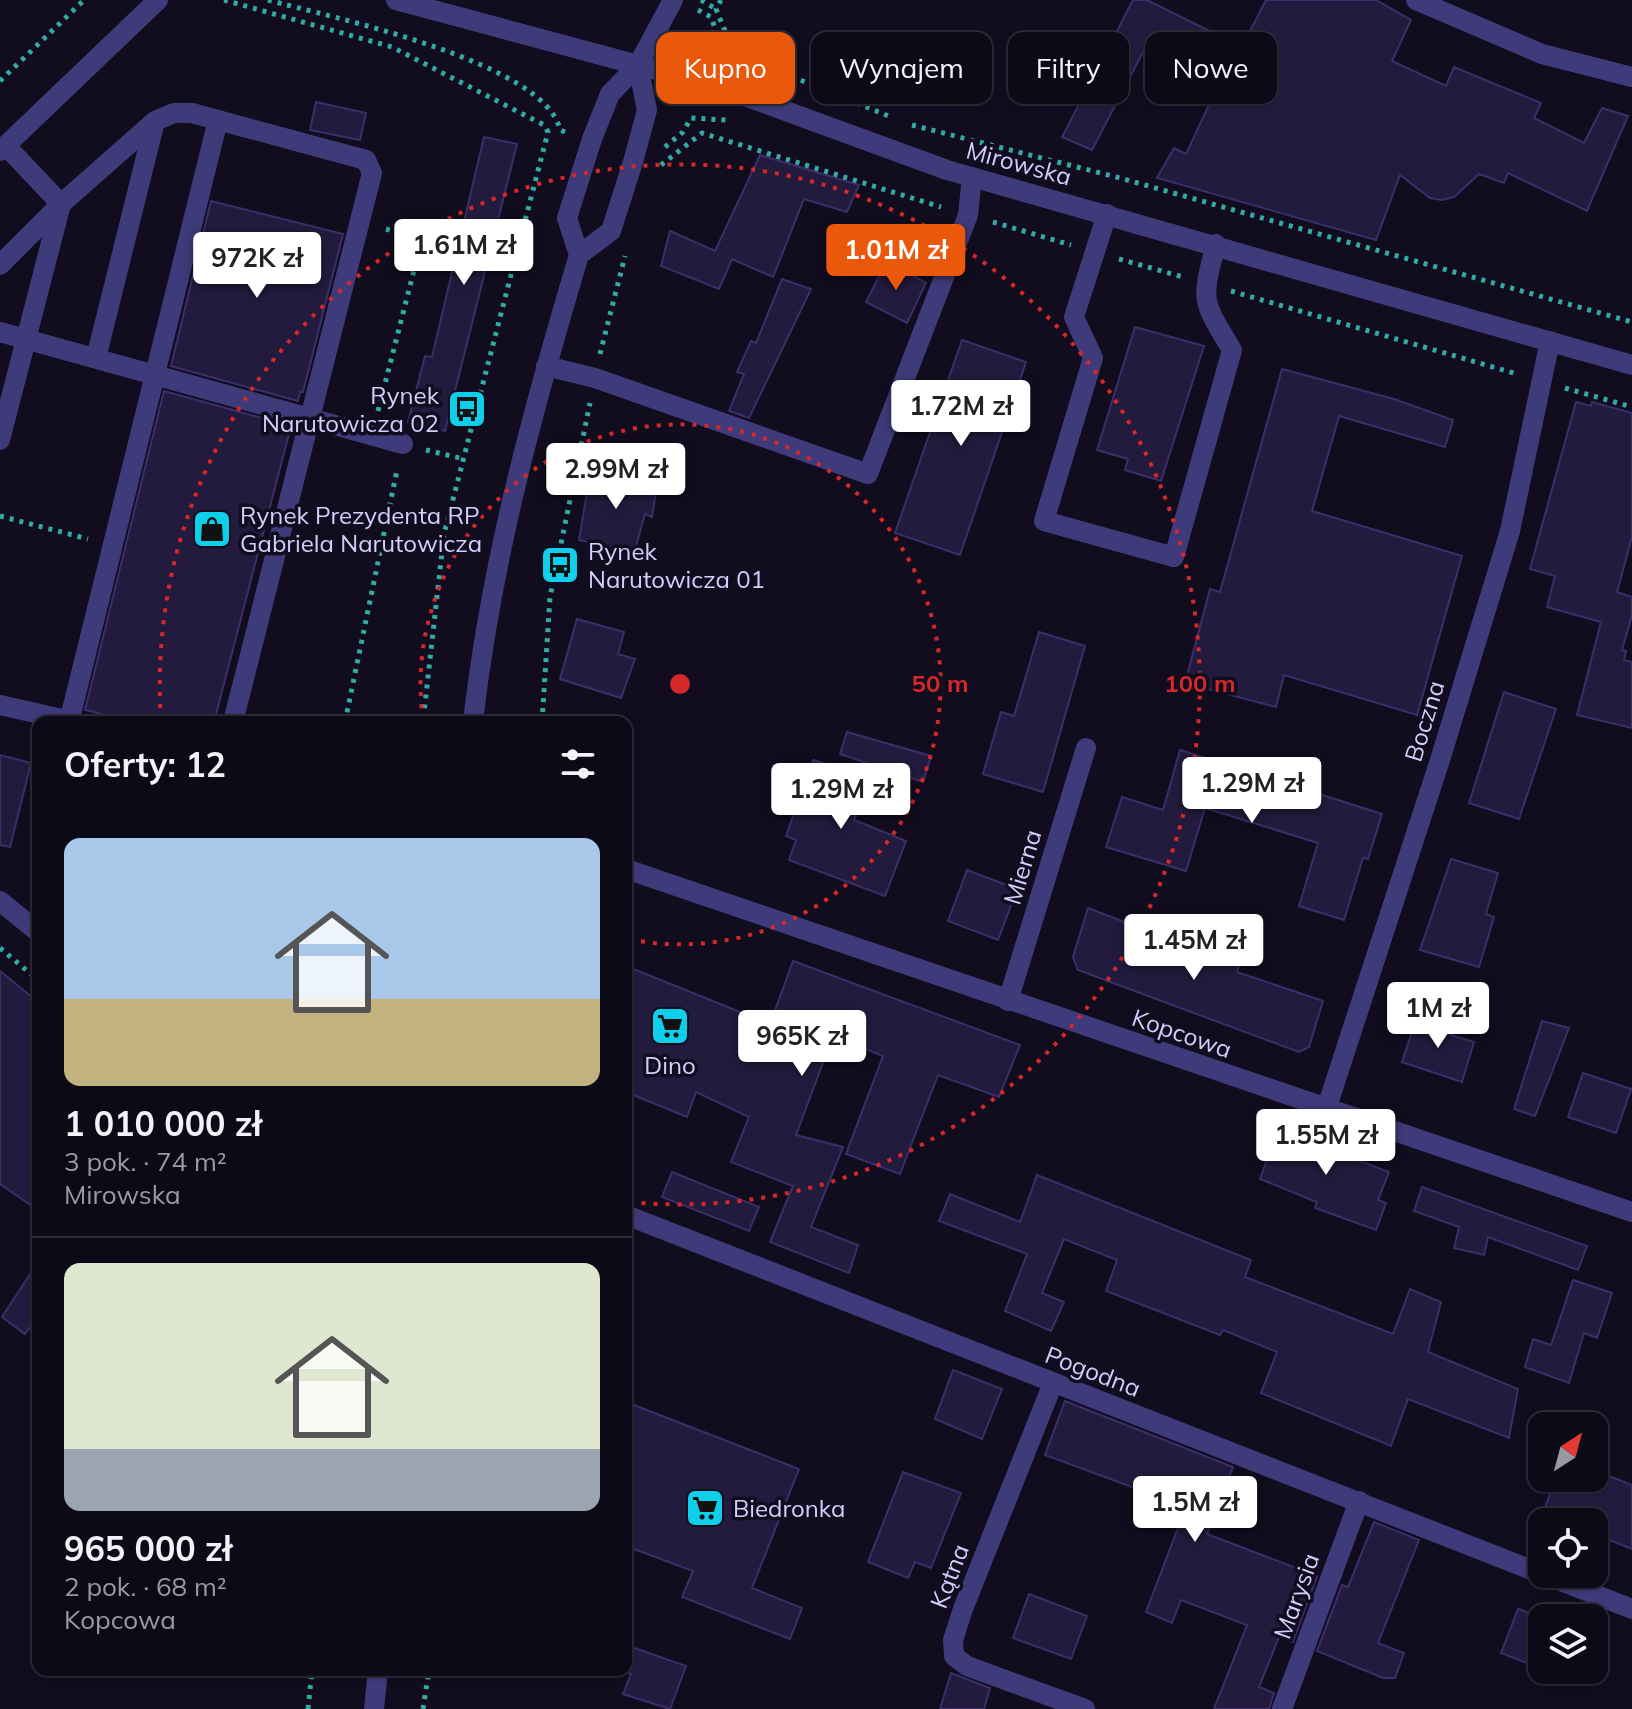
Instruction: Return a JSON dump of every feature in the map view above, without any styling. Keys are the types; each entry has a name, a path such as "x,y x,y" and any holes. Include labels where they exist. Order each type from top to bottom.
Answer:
{"street":[{"path":"61,204 3,148 158,0"},
{"path":"1416,0 1542,54 1632,77"},
{"name":"Mirowska","path":"404,2 638,65 777,107 972,177 1216,244 1632,365"},
{"path":"474,716 491,593 546,366 579,255 567,218 610,94 638,65 680,3"},
{"path":"579,255 611,231 633,162 647,110 638,65"},
{"path":"0,265 61,204 155,121 174,113 218,120 366,160 372,173 235,716"},
{"path":"72,716 218,120"},
{"path":"96,358 155,121"},
{"path":"546,366 595,378 868,474 968,215 972,177"},
{"path":"0,440 61,204"},
{"path":"1107,214 1074,317 1093,358 1044,521 1174,557 1232,350 1205,307 1205,284 1216,244"},
{"path":"0,332 403,444"},
{"name":"Boczna","path":"1326,1110 1440,760 1510,531 1550,341"},
{"path":"0,705 49,716"},
{"name":"Mierna","path":"1008,1001 1086,748"},
{"name":"Kopcowa","path":"632,871 1632,1212"},
{"path":"0,901 32,927"},
{"name":"Pogodna","path":"632,1217 1528,1568"},
{"name":"Kątna","path":"1053,1383 963,1609 953,1648 954,1656 967,1666 1085,1709"},
{"name":"Marysia","path":"1282,1709 1359,1501"},
{"name":"Pogodna","path":"1578,1588 1632,1609"},
{"path":"374,1709 377,1676"}],"path":[{"path":"0,81 84,0"},
{"path":"224,0 392,47 544,125 548,141 444,534 424,716"},
{"path":"268,0 408,39"},
{"path":"701,0 716,9 734,53 894,118"},
{"path":"716,9 721,0"},
{"path":"680,3 711,17 724,53 772,73 777,107"},
{"path":"909,124 1120,178 1632,322"},
{"path":"660,166 702,133 968,215 1632,407"},
{"path":"359,222 516,264"},
{"path":"372,435 422,239"},
{"path":"542,716 550,597 616,281 627,251"},
{"path":"346,716 403,444 464,459"},
{"path":"0,516 113,545"},
{"path":"0,948 32,975"},
{"path":"308,1709 311,1676"},
{"path":"423,1709 428,1676"}],"building":[{"path":"1133,0 1147,0 1212,32 1145,32 1145,51 1129,79 1129,32 1116,32"},
{"path":"1266,0 1376,0 1411,20 1392,61 1446,86 1454,67 1541,103 1534,118 1584,143 1602,108 1628,116 1587,211 1508,173 1504,183 1479,174 1454,197 1442,200 1430,198 1400,175 1376,240 1157,178 1174,148 1186,154 1209,104 1277,104 1277,32 1250,32"},
{"path":"316,102 366,113 360,140 310,130"},
{"path":"1079,104 1116,104 1092,150 1062,137"},
{"path":"484,137 517,144 445,431 408,422 425,356 432,357"},
{"path":"760,155 859,185 847,212 804,199 773,277 732,259 719,289 661,266 670,231 715,251"},
{"path":"211,201 343,234 303,392 300,392 298,401 171,366"},
{"path":"887,261 926,283 907,323 866,302"},
{"path":"782,279 811,289 749,418 729,411 744,374 737,372 751,341 756,343"},
{"path":"1135,327 1204,346 1161,481 1125,470 1128,459 1097,450"},
{"path":"962,340 1026,362 960,555 895,533"},
{"path":"1282,369 1394,399 1453,420 1445,447 1339,416 1312,511 1462,556 1417,715 1284,675 1276,707 1185,683 1210,589 1220,592"},
{"path":"164,391 291,426 216,716 110,716 85,710"},
{"path":"1576,402 1591,406 1592,402 1632,413 1632,537 1617,592 1632,597 1632,615 1622,650 1626,651 1624,660 1632,662 1632,728 1577,715 1601,622 1547,607 1555,576 1530,569"},
{"path":"591,469 657,486 652,517 645,514 634,553 579,540"},
{"path":"577,619 624,632 618,654 635,659 621,698 560,679"},
{"path":"1039,632 1085,646 1043,792 983,774 1001,712 1014,716"},
{"path":"1504,692 1556,709 1519,819 1469,803"},
{"path":"847,732 931,756 923,782 840,754"},
{"path":"1180,750 1382,814 1368,859 1363,858 1344,920 1299,906 1318,843 1205,808 1186,871 1106,847 1122,797 1163,810"},
{"path":"0,755 31,763 10,847 0,845"},
{"path":"813,760 872,778 854,820 906,841 885,896 789,860 796,840 786,836"},
{"path":"1451,859 1498,873 1486,914 1494,917 1479,967 1420,950"},
{"path":"967,870 1017,889 998,940 948,921"},
{"path":"1088,908 1239,966 1237,972 1323,1001 1309,1047 1299,1052 1078,970 1073,957"},
{"path":"793,961 1020,1045 999,1097 938,1075 900,1174 846,1154 883,1056 833,1036 796,1135 843,1147 811,1227 858,1245 849,1273 770,1242 793,1186 731,1162 749,1117 696,1092 687,1117 632,1094 632,968 770,1024"},
{"path":"0,971 32,997 32,1206 0,1184"},
{"path":"1417,1017 1453,1028 1451,1035 1474,1042 1462,1082 1402,1062"},
{"path":"1542,1021 1569,1028 1535,1116 1514,1109"},
{"path":"1583,1073 1631,1089 1616,1133 1568,1117"},
{"path":"1280,1124 1338,1147 1336,1152 1389,1172 1378,1200 1386,1203 1376,1230 1315,1208 1317,1202 1260,1179"},
{"path":"672,1172 759,1207 749,1231 662,1197"},
{"path":"1037,1175 1251,1260 1245,1277 1393,1334 1410,1289 1441,1302 1428,1352 1518,1389 1509,1438 1408,1399 1391,1446 1261,1393 1277,1352 1223,1330 1220,1335 1106,1291 1117,1260 1064,1239 1042,1293 1064,1302 1051,1331 1005,1311 1027,1254 939,1221 950,1194 1020,1222"},
{"path":"1422,1187 1587,1246 1578,1270 1488,1237 1484,1255 1454,1248 1459,1227 1414,1211"},
{"path":"32,1271 32,1324 25,1334 2,1317"},
{"path":"1573,1280 1612,1293 1597,1338 1584,1333 1569,1383 1525,1367 1533,1339 1551,1345"},
{"path":"953,1370 1002,1389 982,1439 935,1419"},
{"path":"1065,1401 1233,1467 1207,1534 1317,1576 1293,1642 1279,1637 1259,1687 1274,1693 1269,1709 1214,1709 1247,1625 1181,1600 1172,1623 1146,1612 1186,1507 1045,1455"},
{"name":"Biedronka","path":"632,1404 799,1469 752,1588 802,1608 790,1639 682,1597 693,1571 632,1548"},
{"path":"903,1472 961,1493 931,1568 915,1562 908,1578 868,1562"},
{"path":"1608,1476 1632,1485 1632,1549 1608,1540 1608,1508 1545,1508 1551,1492 1608,1492"},
{"path":"1374,1522 1419,1540 1378,1643 1404,1653 1395,1678 1383,1678 1317,1651 1342,1585 1348,1587"},
{"path":"1029,1594 1087,1616 1071,1659 1013,1638"},
{"path":"1518,1609 1528,1613 1528,1664 1501,1653"},
{"path":"632,1647 686,1666 670,1709 623,1694 632,1676"},
{"path":"951,1673 990,1688 984,1709 940,1709"}],"place":[{"name":"Rynek Narutowicza 02","path":"467,409"},
{"name":"Rynek Prezydenta RP Gabriela Narutowicza","path":"212,529"},
{"name":"Rynek Narutowicza 01","path":"560,565"},
{"name":"Dino","path":"670,1026"},
{"name":"Biedronka","path":"705,1508"}]}
